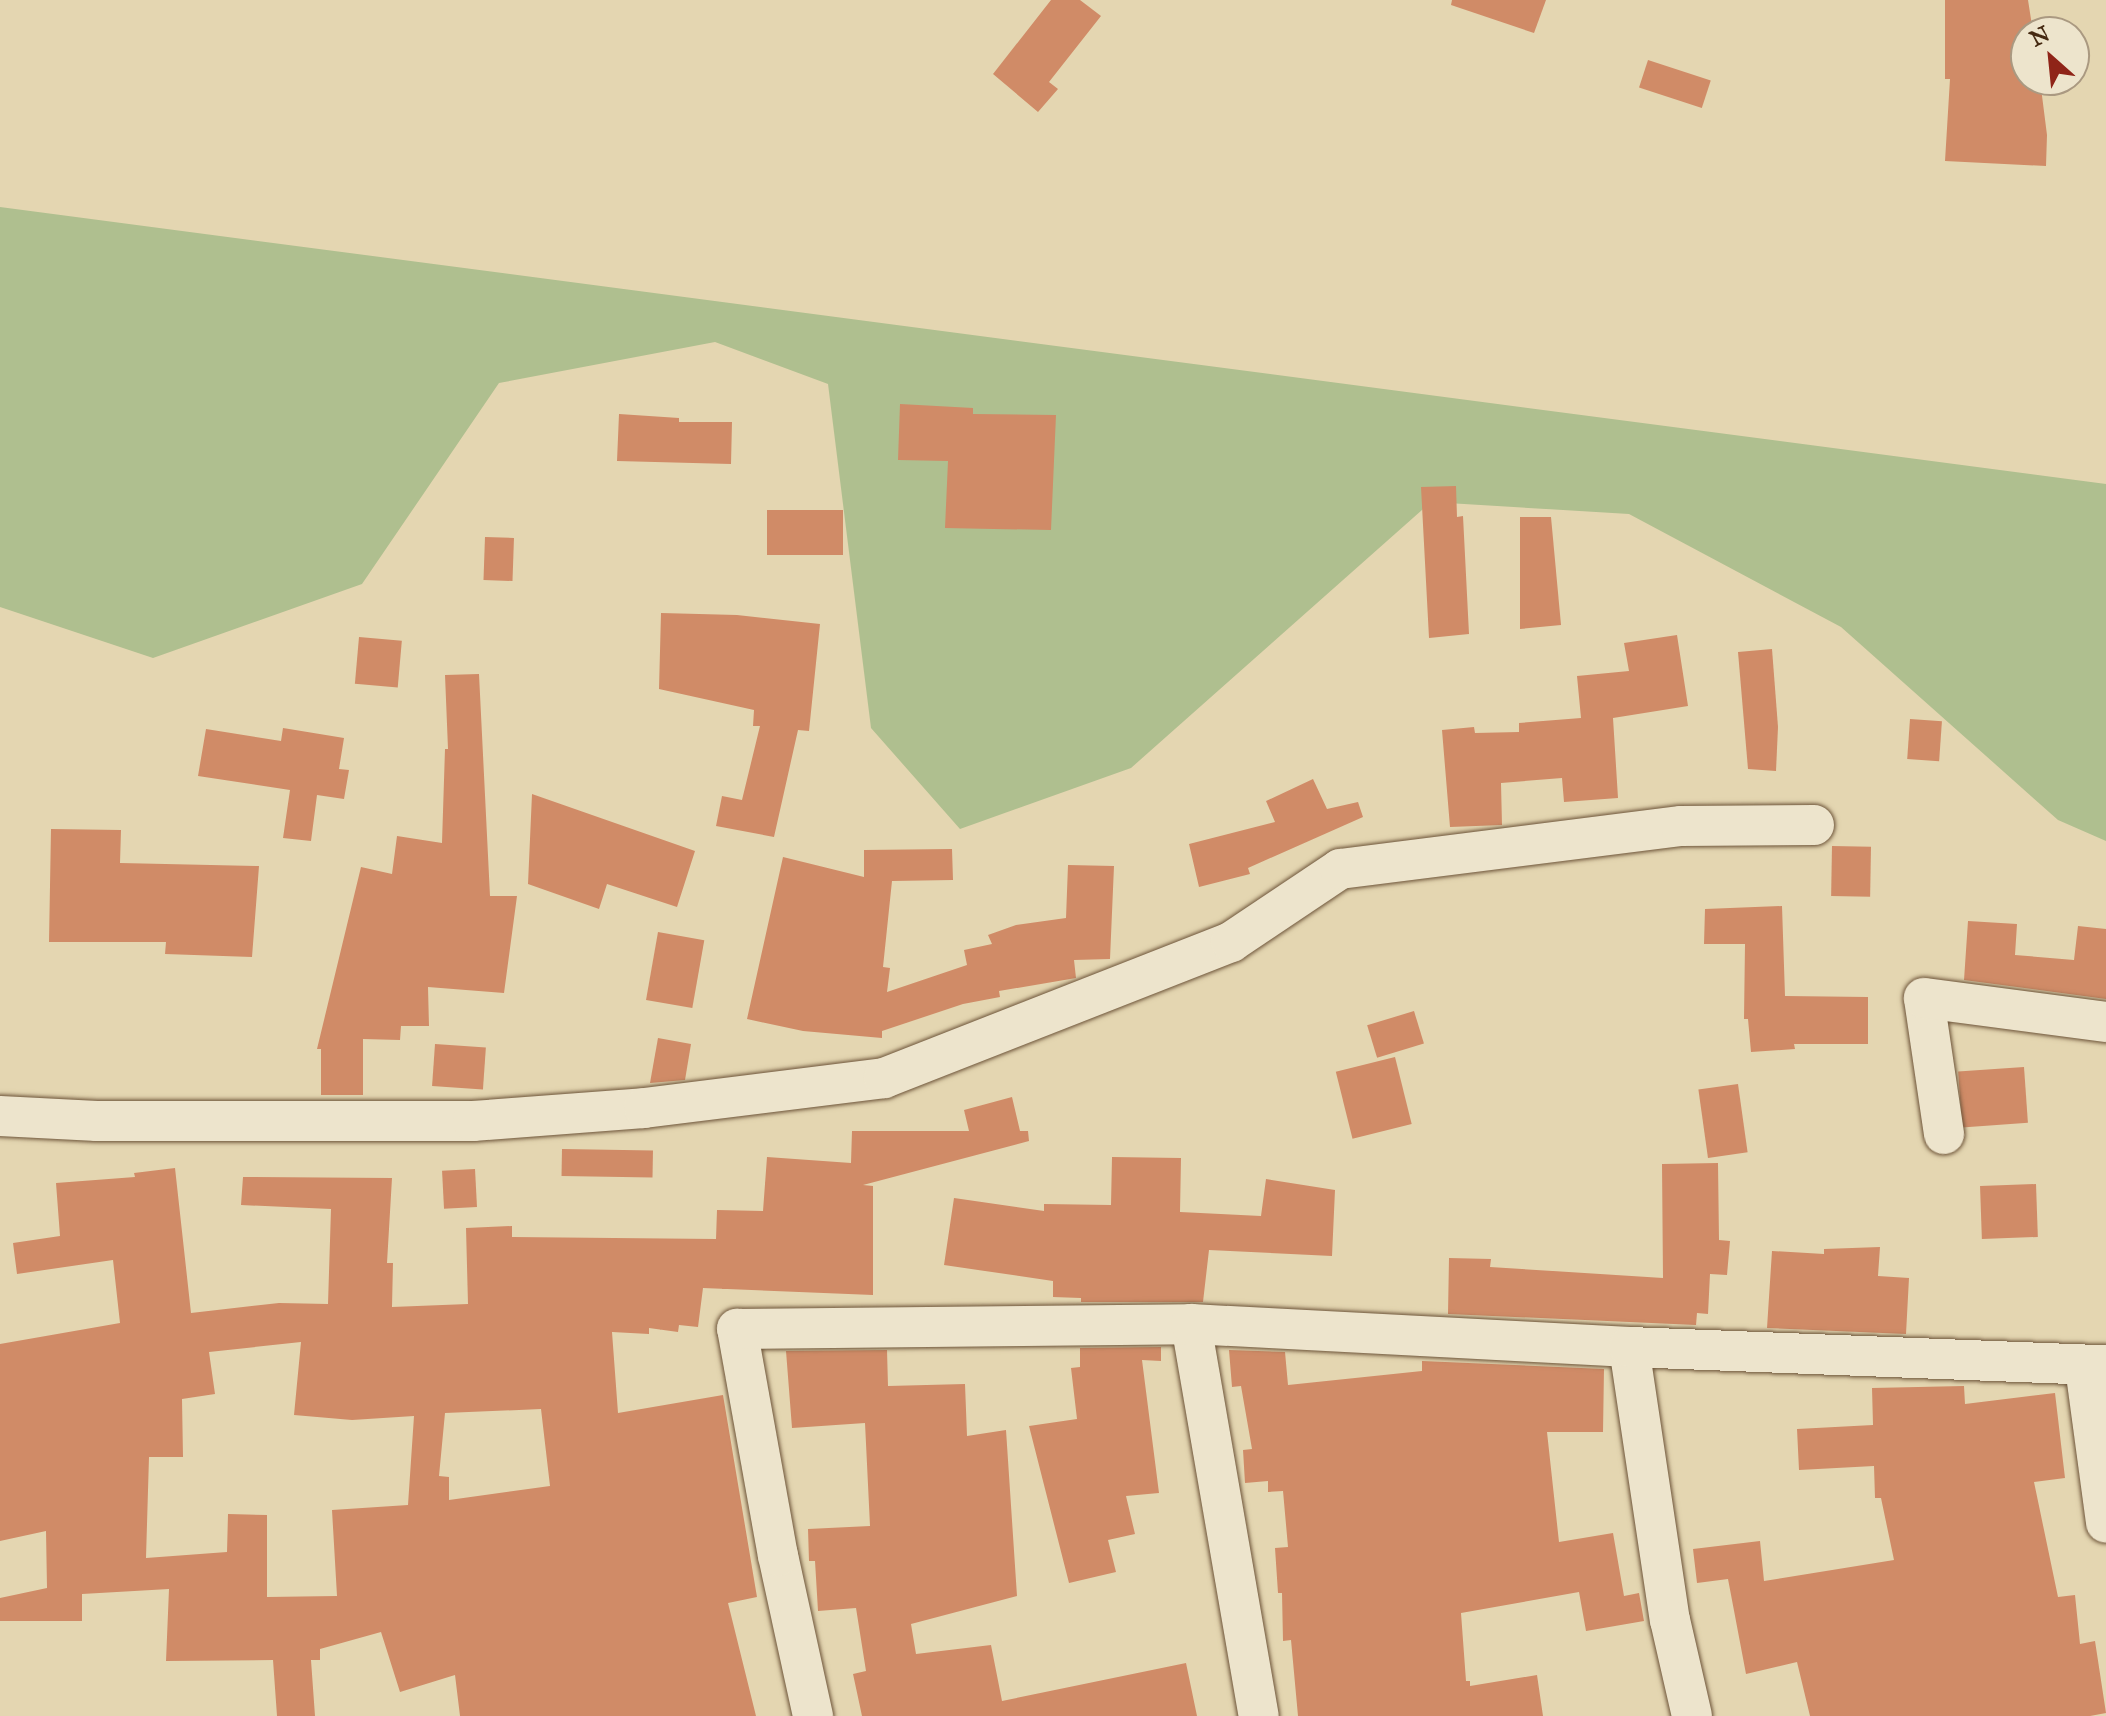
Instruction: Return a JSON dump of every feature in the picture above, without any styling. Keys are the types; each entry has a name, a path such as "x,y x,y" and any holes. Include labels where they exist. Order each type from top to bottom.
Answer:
{"street":[{"path":"0,1116 97,1121 473,1121 644,1108 884,1078 1231,942 1340,869 1681,826 1814,825"},
{"path":"1944,1134 1924,998 2106,1022"},
{"path":"1191,1324 1259,1716"},
{"path":"813,1716 778,1556 737,1329 1191,1324 1629,1347 2096,1366 2106,1523"},
{"path":"1629,1347 1670,1620 1692,1716"}],"green space":[{"path":"0,207 2106,484 2106,841 2058,820 1841,627 1629,514 1431,502 1131,768 960,829 871,728 828,384 715,342 499,383 362,584 153,658 0,607"}],"building":[{"path":"1051,0 1080,0 1101,16 1049,82 1058,89 1038,112 993,74"},
{"path":"1452,0 1546,0 1534,33 1451,5"},
{"path":"1945,0 2028,0 2030,16 2010,16 2010,96 2042,96 2047,135 2046,166 1945,161 1950,79 1945,79"},
{"path":"1648,60 1711,80 1702,108 1639,88"},
{"path":"900,404 973,408 973,414 1056,415 1051,530 945,528 948,461 898,460"},
{"path":"619,414 679,418 679,422 732,422 731,464 617,461"},
{"path":"1456,486 1457,517 1463,516 1469,634 1429,638 1421,487"},
{"path":"767,510 843,510 843,555 767,555"},
{"path":"1520,517 1551,517 1561,625 1520,629"},
{"path":"485,537 514,538 512,581 483,580"},
{"path":"661,613 737,615 820,624 809,731 798,730 774,837 716,826 722,796 742,800 760,726 753,726 754,710 659,689"},
{"path":"1677,635 1688,706 1613,718 1618,798 1564,802 1562,778 1501,783 1502,825 1450,827 1442,730 1474,727 1475,733 1519,732 1519,723 1581,718 1577,676 1629,671 1624,643"},
{"path":"359,637 402,641 398,688 355,684"},
{"path":"1772,649 1778,727 1776,771 1748,769 1738,652"},
{"path":"479,674 490,896 517,896 504,993 428,987 429,1026 401,1026 400,1040 363,1039 363,1095 321,1095 321,1049 317,1049 361,867 392,874 397,836 442,843 445,749 448,749 445,675"},
{"path":"1910,719 1942,721 1939,761 1907,759"},
{"path":"283,728 344,738 339,769 349,770 344,799 317,795 311,841 283,838 290,790 198,776 206,729 281,741"},
{"path":"1313,779 1327,809 1358,802 1363,817 1248,868 1250,874 1199,887 1189,844 1275,822 1266,801"},
{"path":"532,794 695,851 677,907 607,884 599,909 528,884"},
{"path":"51,829 121,830 120,863 259,866 252,957 165,954 166,942 49,942"},
{"path":"1832,846 1871,847 1870,897 1831,896"},
{"path":"952,849 953,880 892,881 883,967 890,968 887,992 967,965 964,950 992,944 988,935 1016,925 1066,918 1068,865 1114,866 1110,959 1074,960 1076,978 999,991 1000,997 963,1004 882,1031 882,1038 803,1031 747,1019 783,857 864,877 864,850"},
{"path":"1782,906 1785,996 1868,997 1868,1044 1794,1044 1795,1049 1751,1052 1748,1019 1744,1019 1745,944 1704,944 1705,909"},
{"path":"1968,921 2017,924 2015,955 2074,960 2078,926 2106,929 2106,999 1964,980"},
{"path":"658,932 704,940 692,1008 646,1000"},
{"path":"1414,1011 1424,1044 1377,1058 1367,1025"},
{"path":"658,1038 691,1044 685,1080 650,1083"},
{"path":"435,1044 486,1048 483,1089 432,1086"},
{"path":"1395,1057 1412,1124 1353,1139 1336,1072"},
{"path":"2024,1067 2028,1123 1962,1127 1958,1072"},
{"path":"1738,1084 1748,1152 1708,1158 1698,1090"},
{"path":"1012,1097 1020,1131 1028,1131 1029,1141 863,1185 873,1186 873,1295 703,1288 698,1327 679,1325 678,1332 649,1328 649,1334 612,1332 618,1413 723,1395 757,1597 728,1603 756,1716 460,1716 455,1675 400,1692 381,1632 320,1649 320,1660 311,1660 315,1716 277,1716 273,1660 166,1661 169,1589 82,1594 82,1621 0,1621 0,1598 47,1588 46,1531 0,1541 0,1344 120,1323 113,1260 17,1274 13,1243 60,1236 56,1183 135,1177 134,1173 175,1168 191,1313 279,1303 328,1304 331,1209 241,1205 243,1177 392,1178 387,1263 393,1263 392,1307 468,1304 466,1228 512,1226 512,1237 716,1239 717,1210 763,1211 767,1157 851,1163 852,1131 969,1131 964,1110","holes":["301,1342 294,1415 352,1420 414,1416 408,1505 332,1510 337,1596 267,1597 267,1515 228,1514 227,1552 146,1558 149,1457 183,1457 182,1399 215,1394 209,1352","541,1409 550,1486 449,1500 449,1477 439,1476 445,1413"]},
{"path":"562,1149 653,1151 653,1178 562,1176"},
{"path":"1112,1157 1181,1158 1180,1212 1261,1216 1266,1179 1335,1190 1332,1256 1209,1250 1203,1302 1081,1302 1081,1298 1053,1297 1053,1281 944,1265 954,1198 1044,1211 1044,1204 1111,1205"},
{"path":"1718,1163 1719,1240 1730,1241 1727,1275 1710,1274 1708,1314 1697,1313 1696,1325 1448,1314 1449,1258 1491,1259 1490,1267 1663,1278 1662,1164"},
{"path":"475,1169 477,1207 444,1209 442,1171"},
{"path":"2036,1184 2038,1237 1982,1239 1980,1186"},
{"path":"1880,1247 1878,1276 1909,1278 1906,1334 1767,1328 1772,1251 1824,1254 1824,1249"},
{"path":"1161,1347 1161,1361 1142,1360 1159,1493 1126,1496 1135,1534 1108,1540 1116,1572 1069,1583 1029,1426 1077,1419 1071,1368 1080,1367 1080,1348"},
{"path":"887,1350 888,1386 965,1384 967,1436 1006,1430 1017,1596 911,1624 916,1654 991,1645 1002,1701 1186,1663 1197,1716 862,1716 853,1674 866,1671 856,1608 818,1611 815,1561 809,1561 808,1529 870,1526 865,1423 792,1428 786,1351"},
{"path":"1229,1350 1285,1352 1288,1385 1422,1371 1422,1361 1604,1369 1603,1432 1547,1432 1559,1542 1613,1533 1624,1596 1639,1593 1644,1621 1586,1631 1579,1592 1461,1613 1466,1681 1470,1681 1470,1686 1537,1675 1543,1716 1298,1716 1291,1640 1283,1641 1282,1593 1278,1593 1275,1548 1288,1547 1283,1491 1268,1492 1268,1481 1245,1483 1243,1450 1252,1449 1241,1386 1232,1387"},
{"path":"1964,1386 1965,1404 2055,1393 2065,1478 2034,1482 2058,1597 2075,1595 2080,1644 2095,1641 2106,1713 2090,1716 1810,1716 1797,1662 1746,1674 1728,1579 1697,1583 1693,1549 1760,1541 1764,1581 1894,1560 1881,1498 1875,1498 1874,1466 1799,1470 1797,1429 1873,1425 1872,1388"}]}
